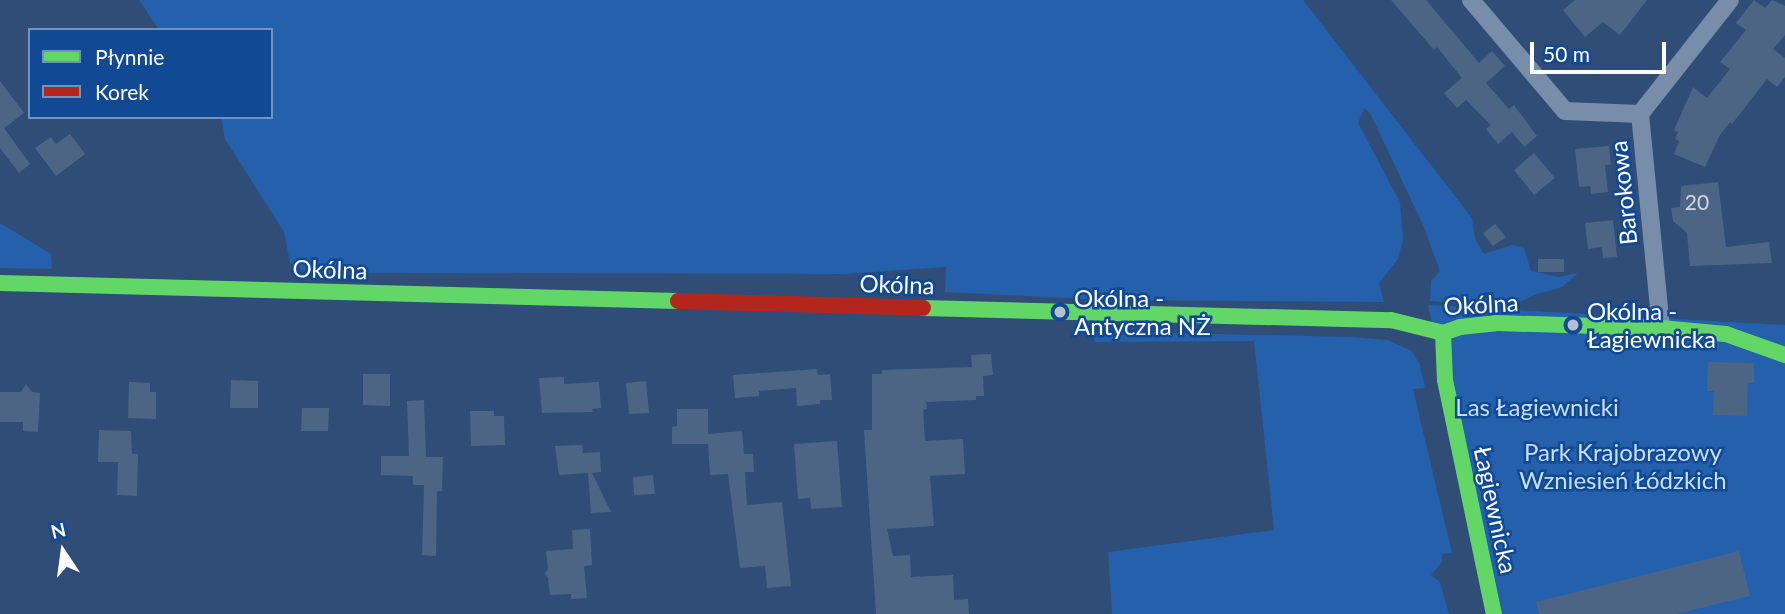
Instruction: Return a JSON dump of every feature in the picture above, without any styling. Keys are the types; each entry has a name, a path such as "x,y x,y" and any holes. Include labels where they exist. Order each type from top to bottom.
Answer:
{"street":[{"path":"1471,0 1566,111 1640,114"},
{"name":"Barokowa","path":"1661,328 1640,114 1730,0"},
{"name":"Okólna","path":"0,284 1391,320 1443,333 1460,327 1496,323 1661,328 1726,334 1785,355"},
{"name":"Łagiewnicka","path":"1443,333 1445,380 1494,614"}],"green space":[{"path":"139,0 1303,0 1472,218 1475,239 1484,254 1512,245 1524,248 1531,271 1559,277 1578,273 1562,287 1534,295 1510,307 1430,301 1431,281 1440,271 1423,225 1370,113 1364,108 1358,123 1400,202 1403,240 1398,259 1379,283 1384,302 1103,300 945,292 946,267 844,274 308,273 290,263 284,232 225,139 221,119 273,119 273,28 158,28"},
{"path":"0,223 51,254 52,269 0,268"},
{"name":"Park Krajobrazowy Wzniesień Łódzkich","path":"1428,305 1785,325 1785,614 1495,614"},
{"path":"1093,331 1351,337 1388,340 1412,351 1420,365 1425,388 1413,389 1452,553 1442,554 1442,562 1431,575 1440,582 1449,614 1112,614 1108,552 1274,530 1254,341 1094,342"}],"building":[{"path":"1391,0 1426,0 1479,63 1492,51 1505,66 1486,83 1509,109 1514,105 1537,136 1524,147 1512,132 1498,144 1486,129 1491,125 1466,100 1457,108 1444,93 1462,78 1437,47 1434,50"},
{"path":"1575,0 1647,0 1620,35 1603,22 1585,37 1563,10"},
{"path":"1754,0 1765,8 1772,0 1785,6 1785,35 1773,49 1785,58 1785,77 1777,87 1767,79 1732,124 1730,122 1720,135 1705,167 1674,154 1679,141 1675,139 1678,132 1674,130 1693,87 1707,98 1730,69 1720,62 1746,30 1736,23"},
{"path":"0,81 24,113 4,128 30,164 19,173 0,148"},
{"path":"70,134 85,154 56,176 35,148 51,137 56,144"},
{"path":"1609,146 1611,165 1605,165 1608,192 1591,194 1590,186 1579,187 1575,149"},
{"path":"1534,153 1555,178 1534,195 1514,170"},
{"path":"1718,182 1726,247 1769,242 1772,263 1690,266 1687,233 1673,221 1671,208 1680,207 1681,186"},
{"path":"1613,220 1617,257 1603,258 1602,247 1588,249 1585,223"},
{"path":"1495,224 1506,237 1493,246 1483,233"},
{"path":"1538,259 1564,259 1564,272 1538,272"},
{"path":"991,354 993,375 983,376 984,396 976,396 976,400 926,402 927,409 923,410 925,441 963,439 965,474 930,476 934,526 887,529 893,556 910,555 911,577 953,575 954,600 968,599 969,614 876,614 864,430 872,430 872,374 882,374 882,370 972,367 971,355"},
{"path":"1708,362 1754,363 1754,383 1748,383 1747,416 1713,415 1714,391 1707,391"},
{"path":"817,369 818,375 830,374 832,400 797,406 796,388 759,391 759,396 735,398 733,375"},
{"path":"363,374 390,374 390,406 363,405"},
{"path":"564,377 564,384 599,382 601,408 592,409 593,412 542,413 539,378"},
{"path":"231,380 258,381 258,408 230,408"},
{"path":"646,381 649,413 629,414 626,383"},
{"path":"129,382 150,383 150,392 156,392 156,419 128,418"},
{"path":"26,384 32,392 40,393 38,432 23,431 23,422 0,422 0,392 21,392"},
{"path":"424,400 426,457 443,457 442,491 437,491 436,556 422,555 424,485 413,485 413,476 381,475 381,456 409,456 407,401"},
{"path":"302,408 329,408 328,431 301,431"},
{"path":"677,409 708,409 708,434 742,431 744,454 753,454 754,472 745,472 747,505 782,502 791,586 767,588 765,566 740,568 728,474 710,475 708,444 672,444 672,427 677,426"},
{"path":"470,411 494,411 494,416 504,416 505,445 471,446"},
{"path":"99,430 131,431 132,454 138,454 137,496 117,495 118,462 98,462"},
{"path":"837,441 842,507 811,509 810,498 798,499 794,444"},
{"path":"582,445 583,453 600,452 601,472 592,473 611,512 591,513 588,473 559,475 555,446"},
{"path":"653,475 655,494 634,495 633,477"},
{"path":"590,529 592,565 584,566 587,598 571,599 571,594 550,595 545,574 548,569 546,551 573,549 572,530"},
{"path":"1739,551 1750,596 1677,614 1539,614 1536,602"}],"traffic: fast":[{"path":"0,283 678,301"},
{"path":"923,308 1391,320 1443,333 1460,327 1496,323 1661,328 1726,334 1785,355"},
{"path":"1443,333 1445,380 1494,614"}],"traffic: jam":[{"path":"678,301 923,308"}],"place":[{"name":"Okólna - Antyczna NŻ","path":"1060,312"},
{"name":"Okólna - Łagiewnicka","path":"1573,325"}],"park label":[{"name":"Las Łagiewnicki","path":"1537,407"}]}
